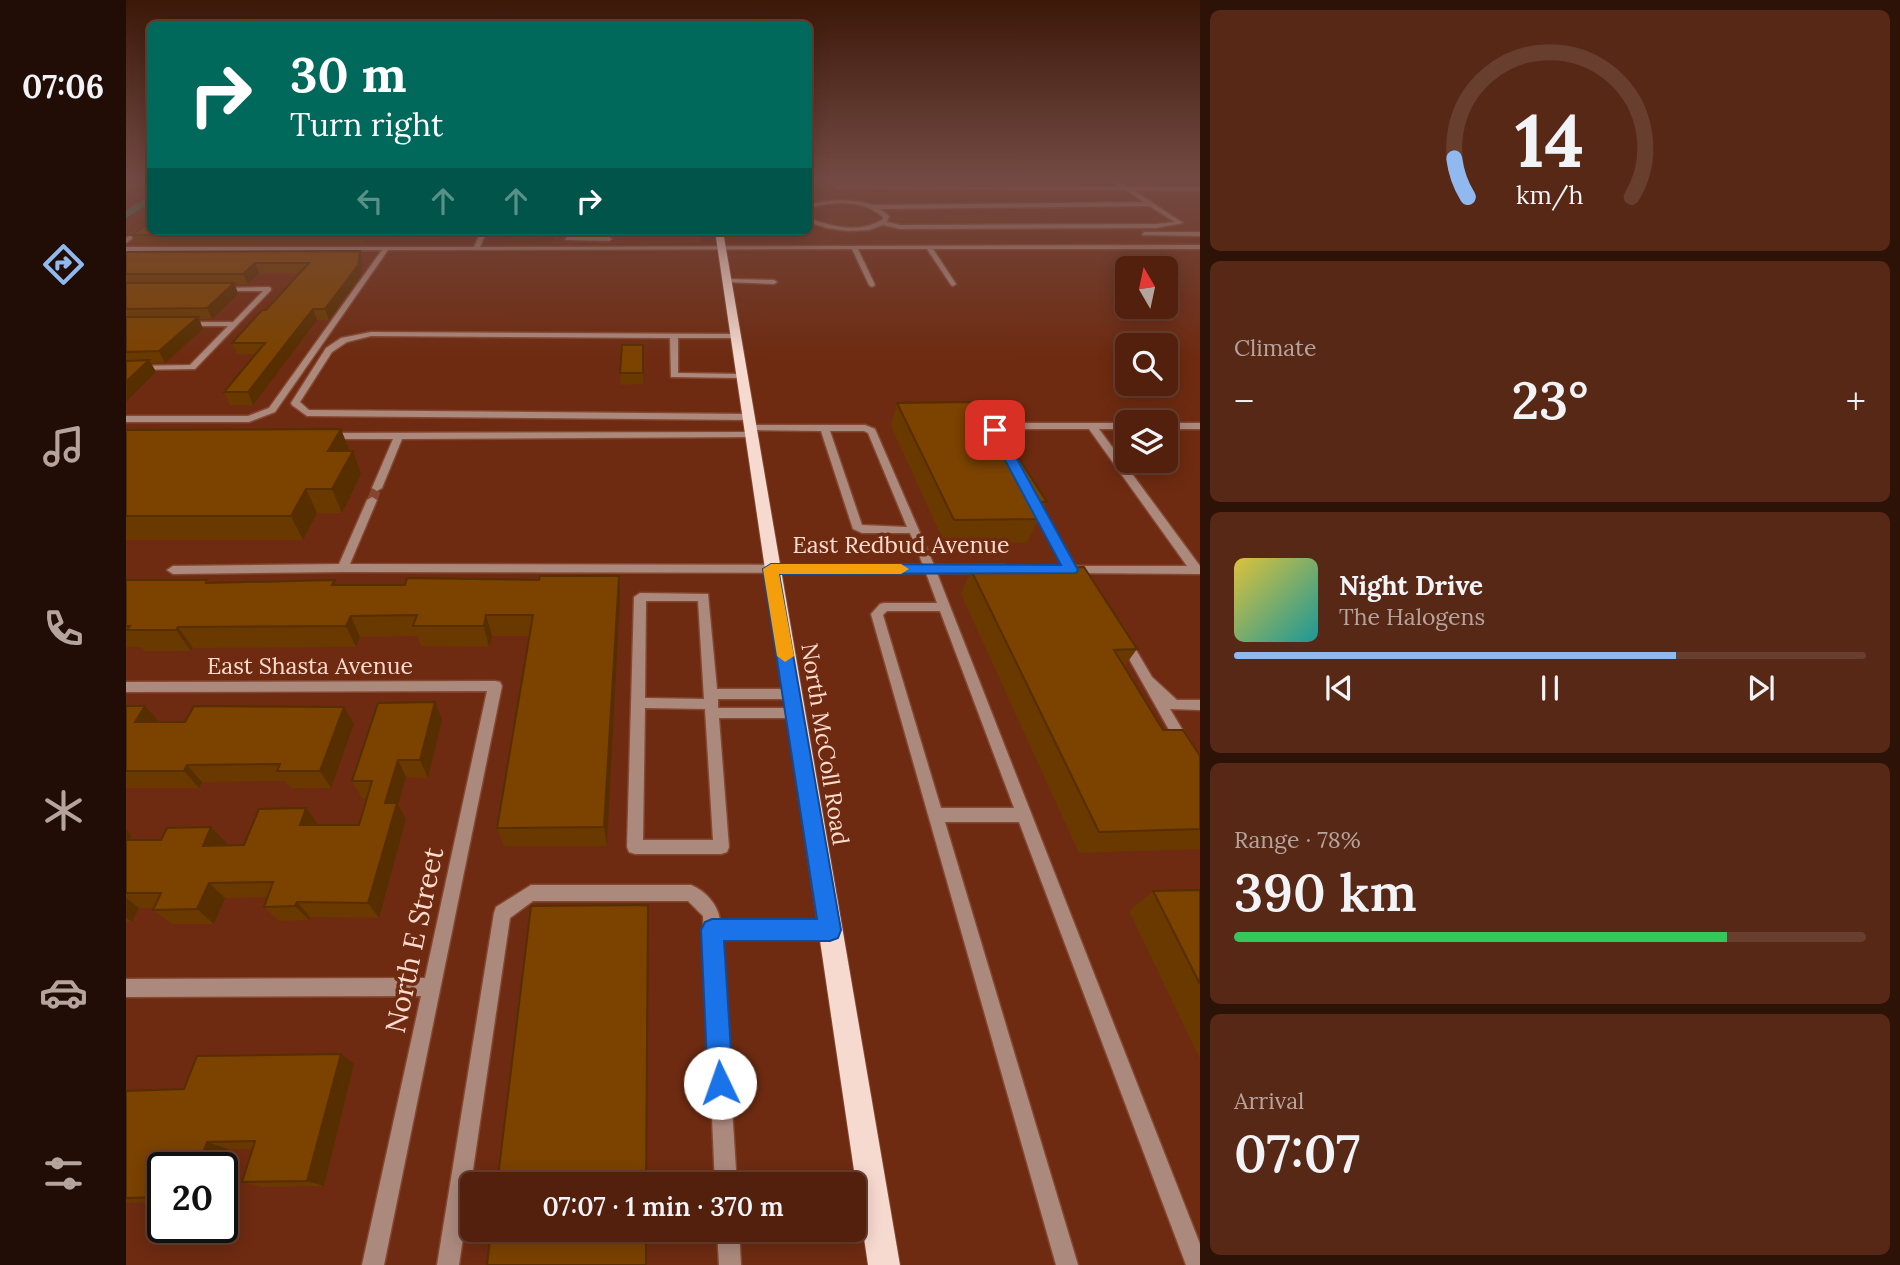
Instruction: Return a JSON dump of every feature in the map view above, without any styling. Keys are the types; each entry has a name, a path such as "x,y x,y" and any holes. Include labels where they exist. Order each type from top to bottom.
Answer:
{"main road":[{"name":"North McColl Road","path":"720,239 884,1265"}],"street":[{"path":"476,248 480,239"},
{"path":"565,248 567,239"},
{"path":"126,249 565,248 719,239"},
{"path":"721,239 854,247 1200,247"},
{"path":"854,247 872,285"},
{"path":"928,247 953,284"},
{"path":"126,419 249,419 272,410 387,248"},
{"path":"126,258 381,257"},
{"path":"727,281 774,282"},
{"path":"126,368 192,367 269,289 217,289"},
{"path":"180,324 234,324"},
{"path":"735,336 371,334 344,340 329,350 295,403 307,413 749,427 865,428 872,431 945,607 1197,1265"},
{"path":"674,335 674,375 741,376"},
{"path":"1008,453 995,430 1002,426 1115,426"},
{"path":"1092,426 1198,570"},
{"path":"1178,426 1200,426"},
{"path":"316,436 749,427"},
{"path":"825,428 857,527 862,530 914,530"},
{"path":"377,488 399,436"},
{"path":"1027,488 1071,570"},
{"path":"343,568 372,500"},
{"name":"East Redbud Avenue","path":"173,570 1020,569"},
{"path":"1058,570 1071,570 1088,575 1198,570"},
{"path":"640,597 704,597 711,704 721,847 635,847 640,597"},
{"path":"945,607 884,607 877,614 1067,1265"},
{"path":"1116,626 1200,772"},
{"path":"1147,681 1174,705 1200,705"},
{"name":"East Shasta Avenue","path":"126,687 495,686"},
{"name":"North E Street","path":"373,1265 495,686"},
{"path":"638,703 793,704"},
{"path":"711,704 793,704"},
{"path":"936,815 1025,815"},
{"path":"448,1265 502,913 531,893 691,893 711,912 725,1172"},
{"path":"712,930 830,930"},
{"path":"126,988 430,986"},
{"path":"729,1242 730,1265"}],"shaded area":[{"path":"554,239 702,239 702,243 552,244"}],"building":[{"path":"360,251 358,265 325,309 313,309 248,392 224,392 265,343 232,343 309,263 255,263 243,274 126,274 126,252"},
{"path":"126,283 234,283 207,308 126,309"},
{"path":"126,317 198,317 159,351 126,352"},
{"path":"622,345 643,345 643,373 620,373"},
{"path":"149,360 126,382 126,361"},
{"path":"970,402 978,415 990,414 1047,502 1028,502 1038,519 954,520 897,403"},
{"path":"341,429 328,451 353,451 332,489 306,489 291,516 126,516 126,430"},
{"path":"1084,567 1137,649 1114,650 1163,730 1183,730 1200,756 1200,829 1099,832 971,570"},
{"path":"540,576 619,576 604,827 497,828 533,615 486,615 484,626 413,626 417,615 351,616 346,626 127,630 130,626 126,626 126,580 207,580 206,583 335,580 332,585 405,585 407,578 539,580"},
{"path":"435,702 420,760 398,760 385,803 397,803 368,903 297,902 295,906 264,907 273,882 209,883 197,909 153,910 161,893 126,893 126,840 161,840 167,828 211,827 203,846 244,845 259,809 306,808 300,825 359,825 372,781 352,781 378,703"},
{"path":"126,706 145,706 135,722 185,722 194,706 344,707 320,771 277,771 280,764 187,765 184,771 126,771"},
{"path":"1200,890 1200,984 1153,891"},
{"path":"648,905 646,1172 499,1172 531,906"},
{"path":"341,1054 307,1181 242,1182 255,1141 207,1142 203,1152 147,1152 147,1197 126,1198 126,1091 184,1089 197,1056"},
{"path":"490,1242 646,1242 646,1265 487,1265"}],"tunnel":[{"path":"372,500 377,488"}],"slow traffic":[{"path":"785,656 771,569 901,569"}],"route":[{"path":"720,1083 712,930 830,930 771,569 1071,570 995,430"}]}
